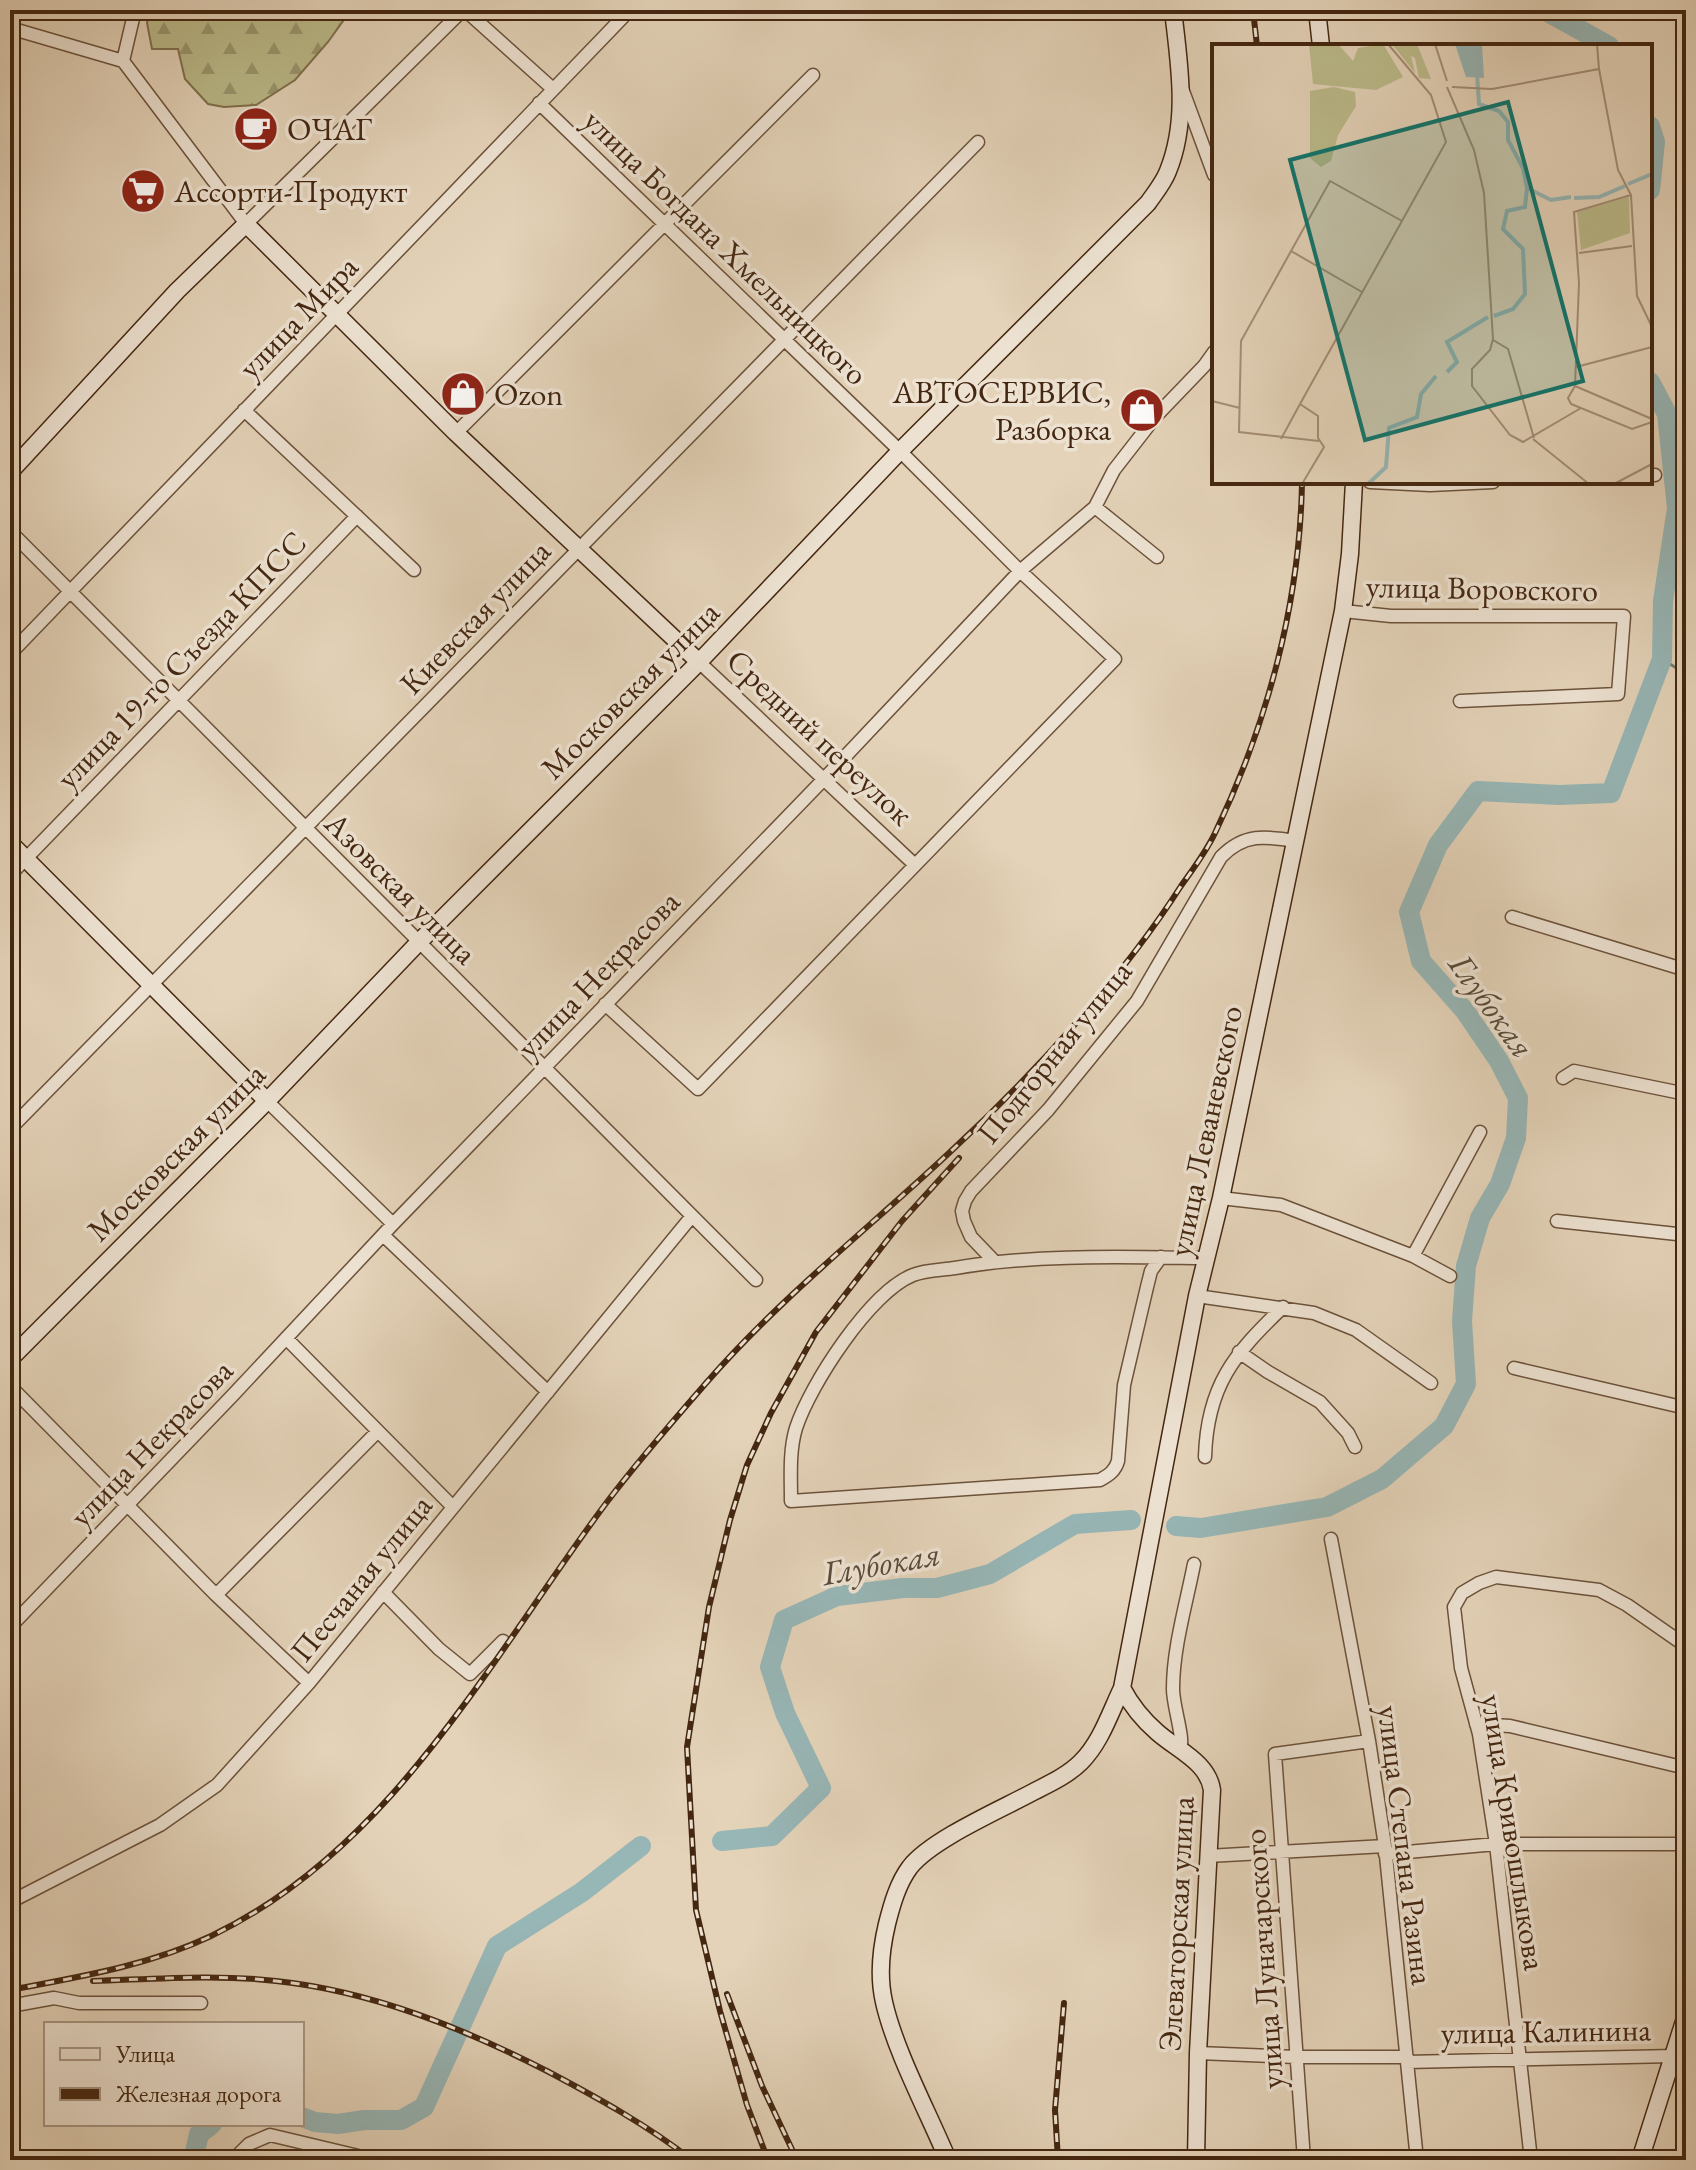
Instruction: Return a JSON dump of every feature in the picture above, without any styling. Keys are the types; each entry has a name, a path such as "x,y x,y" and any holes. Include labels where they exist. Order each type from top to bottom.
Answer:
{"street":[{"path":"10,28 123,61 135,10"},
{"path":"10,472 177,291 464,10 553,89"},
{"name":"Московская улица","path":"10,1359 699,662 900,451 1148,203 1168,172 1181,123 1181,88 1173,10"},
{"path":"1317,10 1321,44"},
{"name":"улица Мира","path":"10,654 623,17"},
{"name":"Средний переулок","path":"123,61 246,224 456,433 915,865"},
{"path":"456,433 813,75"},
{"path":"1181,88 1212,170"},
{"name":"улица Богдана Хмельницкого","path":"539,103 1020,571 1115,659 698,1089 605,1004"},
{"name":"Киевская улица","path":"10,1129 978,142"},
{"name":"улица Некрасова","path":"10,1627 1020,571 1095,507 1114,470 1156,416 1212,355"},
{"path":"244,410 414,570"},
{"name":"улица Леваневского","path":"948,2160 884,2004 881,1963 891,1908 902,1880 922,1856 961,1830 1066,1775 1082,1762 1093,1747 1122,1688 1197,1296 1221,1198 1343,611 1354,484"},
{"path":"1410,484 1451,484"},
{"path":"1095,507 1157,557"},
{"name":"улица 19-го Съезда КПСС","path":"10,875 357,516"},
{"name":"Азовская улица","path":"10,531 756,1280"},
{"name":"улица Воровского","path":"1343,611 1391,616 1624,616 1618,694 1460,701"},
{"name":"Подгорная улица","path":"994,1261 971,1237 964,1221 962,1211 971,1191 1048,1110 1137,1001 1221,857 1232,846 1251,837 1296,841"},
{"path":"10,843 393,1224"},
{"path":"1512,917 1686,970"},
{"path":"1563,1078 1574,1071 1686,1094"},
{"path":"1413,1256 1480,1132"},
{"path":"1221,1198 1281,1205 1413,1256 1450,1276"},
{"name":"Песчаная улица","path":"10,1902 160,1825 217,1785 309,1683 692,1216"},
{"path":"1557,1221 1686,1235"},
{"path":"383,1235 548,1392"},
{"name":"улица Леваневского","path":"994,1261 913,1275 892,1289 861,1319 815,1383 796,1429 791,1456 791,1501 1100,1480 1116,1469 1124,1385 1151,1271 1161,1257"},
{"path":"994,1261 1206,1258"},
{"path":"1197,1296 1314,1313 1356,1330 1431,1383"},
{"path":"1205,1457 1213,1402 1229,1366 1283,1307"},
{"path":"286,1338 453,1507"},
{"path":"1239,1352 1320,1402 1348,1433 1355,1447"},
{"path":"1514,1368 1686,1408"},
{"path":"10,1386 216,1595 309,1683"},
{"path":"216,1595 378,1431"},
{"name":"улица Степана Разина","path":"1331,1539 1369,1741 1385,1850 1417,2160"},
{"name":"Элеваторская улица","path":"1194,1564 1173,1683 1173,1706 1183,1740 1180,1750 1206,1771 1211,1779 1196,2160"},
{"name":"улица Кривошлыкова","path":"1531,2160 1496,1844 1476,1724 1461,1668 1454,1607 1462,1593 1496,1577 1599,1590 1627,1605 1686,1646"},
{"path":"383,1592 439,1649 470,1674 503,1641"},
{"path":"1122,1688 1130,1705 1158,1734 1180,1750"},
{"path":"1476,1724 1510,1726 1686,1768"},
{"name":"улица Луначарского","path":"1304,2160 1275,1754 1369,1741"},
{"path":"1208,1856 1496,1844 1686,1844"},
{"path":"10,2006 54,1998 79,2003 201,2003"},
{"path":"1640,2160 1680,2056 1686,2015"},
{"name":"улица Калинина","path":"1198,2053 1407,2060 1680,2056"},
{"path":"233,2160 249,2144 270,2135 375,2160"}],"green space":[{"path":"149,10 351,10 295,80 256,105 224,107 208,104 185,79 178,49 152,49 147,23"}],"waterway":[{"name":"Глубокая","path":"1544,10 1605,44"},
{"name":"Глубокая","path":"1652,132 1655,142 1652,171"},
{"name":"Глубокая","path":"1176,1526 1201,1528 1327,1507 1382,1479 1444,1426 1466,1384 1462,1321 1466,1266 1480,1218 1500,1184 1516,1138 1518,1098 1499,1061 1465,1011 1421,961 1409,912 1438,845 1478,791 1559,795 1611,793 1662,659 1663,601 1677,508 1667,414 1652,386"},
{"path":"1662,659 1686,674"},
{"name":"Глубокая","path":"722,1841 772,1836 821,1788 785,1713 770,1667 784,1620 837,1596 903,1588 937,1588 990,1574 1075,1524 1131,1520"},
{"name":"Глубокая","path":"304,2118 338,2124 401,2120 424,2107 497,1946 582,1892 641,1846"},
{"name":"Глубокая","path":"193,2160 199,2134 209,2126"}],"railway":[{"path":"1253,10 1257,44"},
{"path":"10,1990 112,1969 163,1955 211,1936 276,1899 333,1853 386,1801 434,1744 607,1502 707,1382 764,1321 980,1124 1043,1060 1103,992 1208,847 1234,792 1265,706 1287,618 1295,573 1302,484"},
{"path":"768,2160 747,2105 696,1910 687,1747 709,1607 747,1465 771,1413 816,1332 902,1221 959,1158"},
{"path":"93,1981 253,1979 311,1986 381,2003 449,2026 547,2071 622,2112 692,2160"},
{"path":"727,1994 762,2086 797,2160"},
{"path":"1058,2160 1055,2110 1064,2003"}],"place":[{"name":"ОЧАГ","path":"256,129"},
{"name":"Ассорти-Продукт","path":"143,191"},
{"name":"Ozon","path":"463,394"},
{"name":"АВТОСЕРВИС, Разборка","path":"1142,410"}]}
